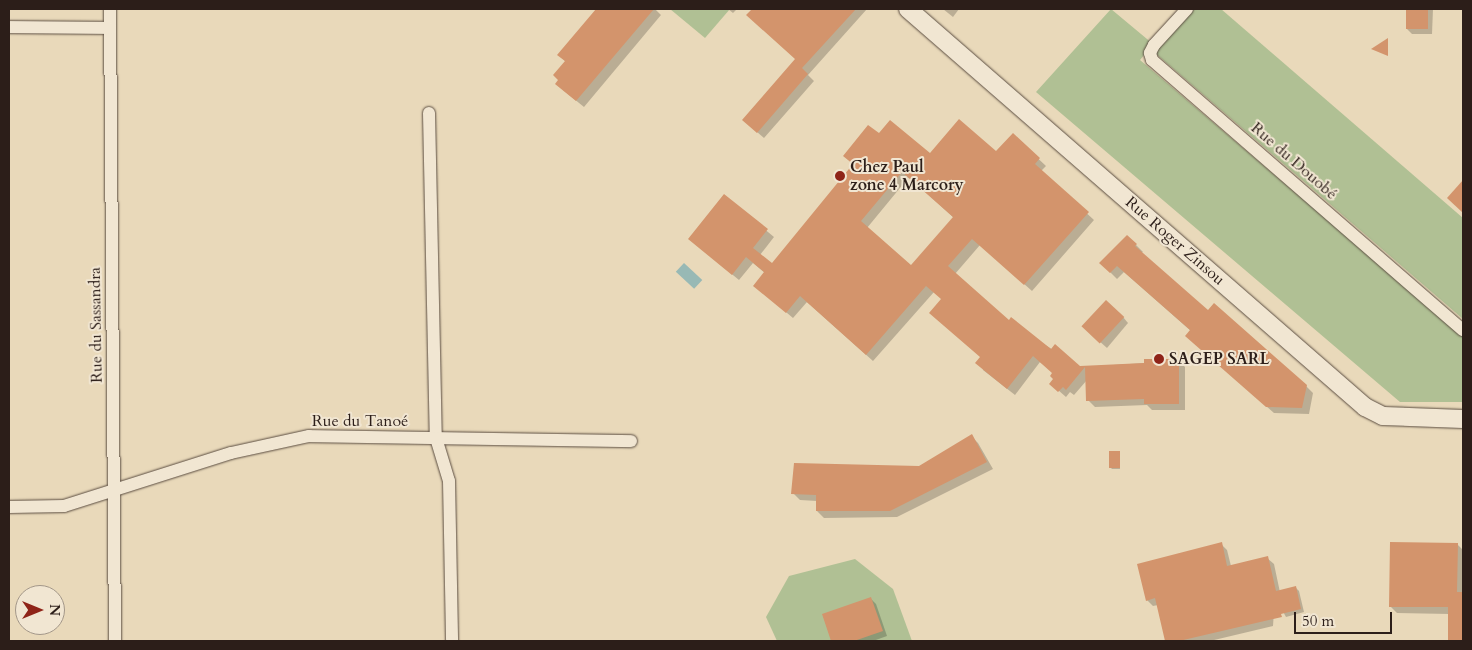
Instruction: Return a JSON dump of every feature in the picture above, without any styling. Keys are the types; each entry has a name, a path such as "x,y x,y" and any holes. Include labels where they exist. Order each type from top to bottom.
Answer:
{"street":[{"name":"Rue du Sassandra","path":"110,9 115,641"},
{"name":"Rue Roger Zinsou","path":"908,9 1365,407 1383,416 1463,419"},
{"name":"Rue du Douobé","path":"1187,9 1154,46 1150,53 1152,60 1463,330"},
{"path":"9,27 110,28"},
{"path":"430,113 436,438 449,481 452,641"},
{"name":"Rue du Tanoé","path":"9,507 64,506 231,453 310,436 631,440"}],"green space":[{"path":"670,9 730,9 705,38"},
{"path":"1111,9 1153,44 1140,60 1463,336 1463,402 1400,402 1036,92"},
{"path":"1193,9 1221,9 1463,218 1463,319 1155,53"},
{"path":"855,559 893,589 912,641 777,641 766,617 789,576"}],"water":[{"path":"684,263 702,280 694,289 676,272"}],"building":[{"path":"596,9 654,9 576,101 555,84 558,80 553,75 565,61 557,55"},
{"path":"752,9 856,9 802,68 808,74 757,133 742,120 795,59 746,15"},
{"path":"1406,9 1428,9 1428,29 1406,29"},
{"path":"1388,38 1388,56 1371,49"},
{"path":"959,119 996,151 1013,133 1040,158 1035,164 1089,212 1024,285 972,239 948,266 1009,320 1011,317 1051,349 1055,344 1080,366 1144,363 1144,359 1179,359 1179,404 1144,404 1144,399 1086,401 1085,367 1066,390 1063,387 1058,392 1049,384 1053,379 1050,376 1052,373 1033,356 1007,389 975,363 980,357 929,313 941,299 926,286 866,355 800,296 786,313 753,286 764,272 746,257 732,275 688,239 724,194 768,229 753,248 772,263 853,164 843,156 868,125 879,133 890,120 930,153","holes":["902,172 953,217 911,265 861,221"]},
{"path":"1463,180 1463,213 1447,198"},
{"path":"1127,235 1137,244 1135,246 1208,310 1214,303 1307,385 1302,408 1266,407 1185,336 1190,330 1117,266 1110,273 1099,263"},
{"path":"1106,300 1124,317 1100,343 1081,326"},
{"path":"972,434 987,462 890,511 816,511 816,495 791,494 794,463 919,466"},
{"path":"1109,451 1120,451 1120,468 1109,468"},
{"path":"1222,542 1227,566 1268,556 1276,591 1296,586 1301,609 1281,614 1282,617 1179,641 1165,641 1155,598 1146,601 1137,564"},
{"path":"1390,542 1458,543 1457,592 1463,592 1463,641 1448,641 1448,607 1389,607"},
{"path":"871,597 883,631 854,641 831,641 822,614"}],"place":[{"name":"Chez Paul zone 4 Marcory","path":"840,176"},
{"name":"SAGEP SARL","path":"1159,359"}]}
